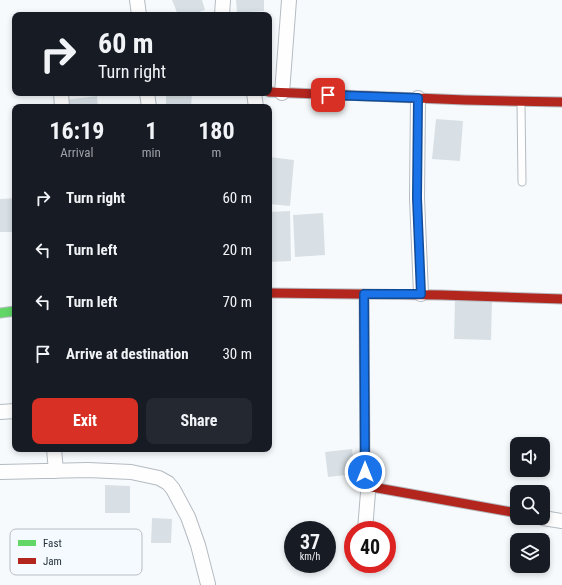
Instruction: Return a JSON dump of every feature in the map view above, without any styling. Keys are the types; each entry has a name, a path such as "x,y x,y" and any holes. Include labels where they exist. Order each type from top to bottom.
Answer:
{"street":[{"path":"137,0 139,12"},
{"path":"222,12 223,0"},
{"path":"289,0 276,93 562,102"},
{"path":"418,98 417,198 421,294"},
{"path":"272,293 421,294 562,299"},
{"path":"364,294 365,472 372,487 510,512"},
{"path":"0,313 12,311"},
{"path":"0,412 12,411"},
{"path":"54,452 56,471"},
{"path":"0,472 88,470 131,472 159,478 168,483 174,489 188,517 198,545 208,584"},
{"path":"366,521 369,480"},
{"path":"550,519 562,521"}],"lane":[{"path":"521,101 522,182"}],"building":[{"path":"172,0 202,0 205,10 199,12 177,12"},
{"path":"236,0 264,0 264,11 237,12"},
{"path":"97,96 98,104 66,104 65,100"},
{"path":"166,96 192,96 191,104 166,104"},
{"path":"436,119 463,121 460,161 432,159"},
{"path":"272,157 294,160 290,206 272,204"},
{"path":"12,198 12,232 0,232 0,199"},
{"path":"290,211 291,261 272,262 272,212"},
{"path":"323,213 325,255 295,257 293,215"},
{"path":"455,300 492,301 491,340 454,339"},
{"path":"352,449 355,474 328,477 325,452"},
{"path":"105,485 130,486 130,513 105,513"},
{"path":"152,518 172,519 171,543 151,543"}],"traffic: fast":[{"path":"0,313 12,311"}],"traffic: jam":[{"path":"272,92 465,100 562,102"},
{"path":"272,293 441,295 562,299"},
{"path":"364,294 365,472 372,487 510,512"}],"route":[{"path":"328,95 418,98 417,198 421,294 364,294 365,472"}]}
